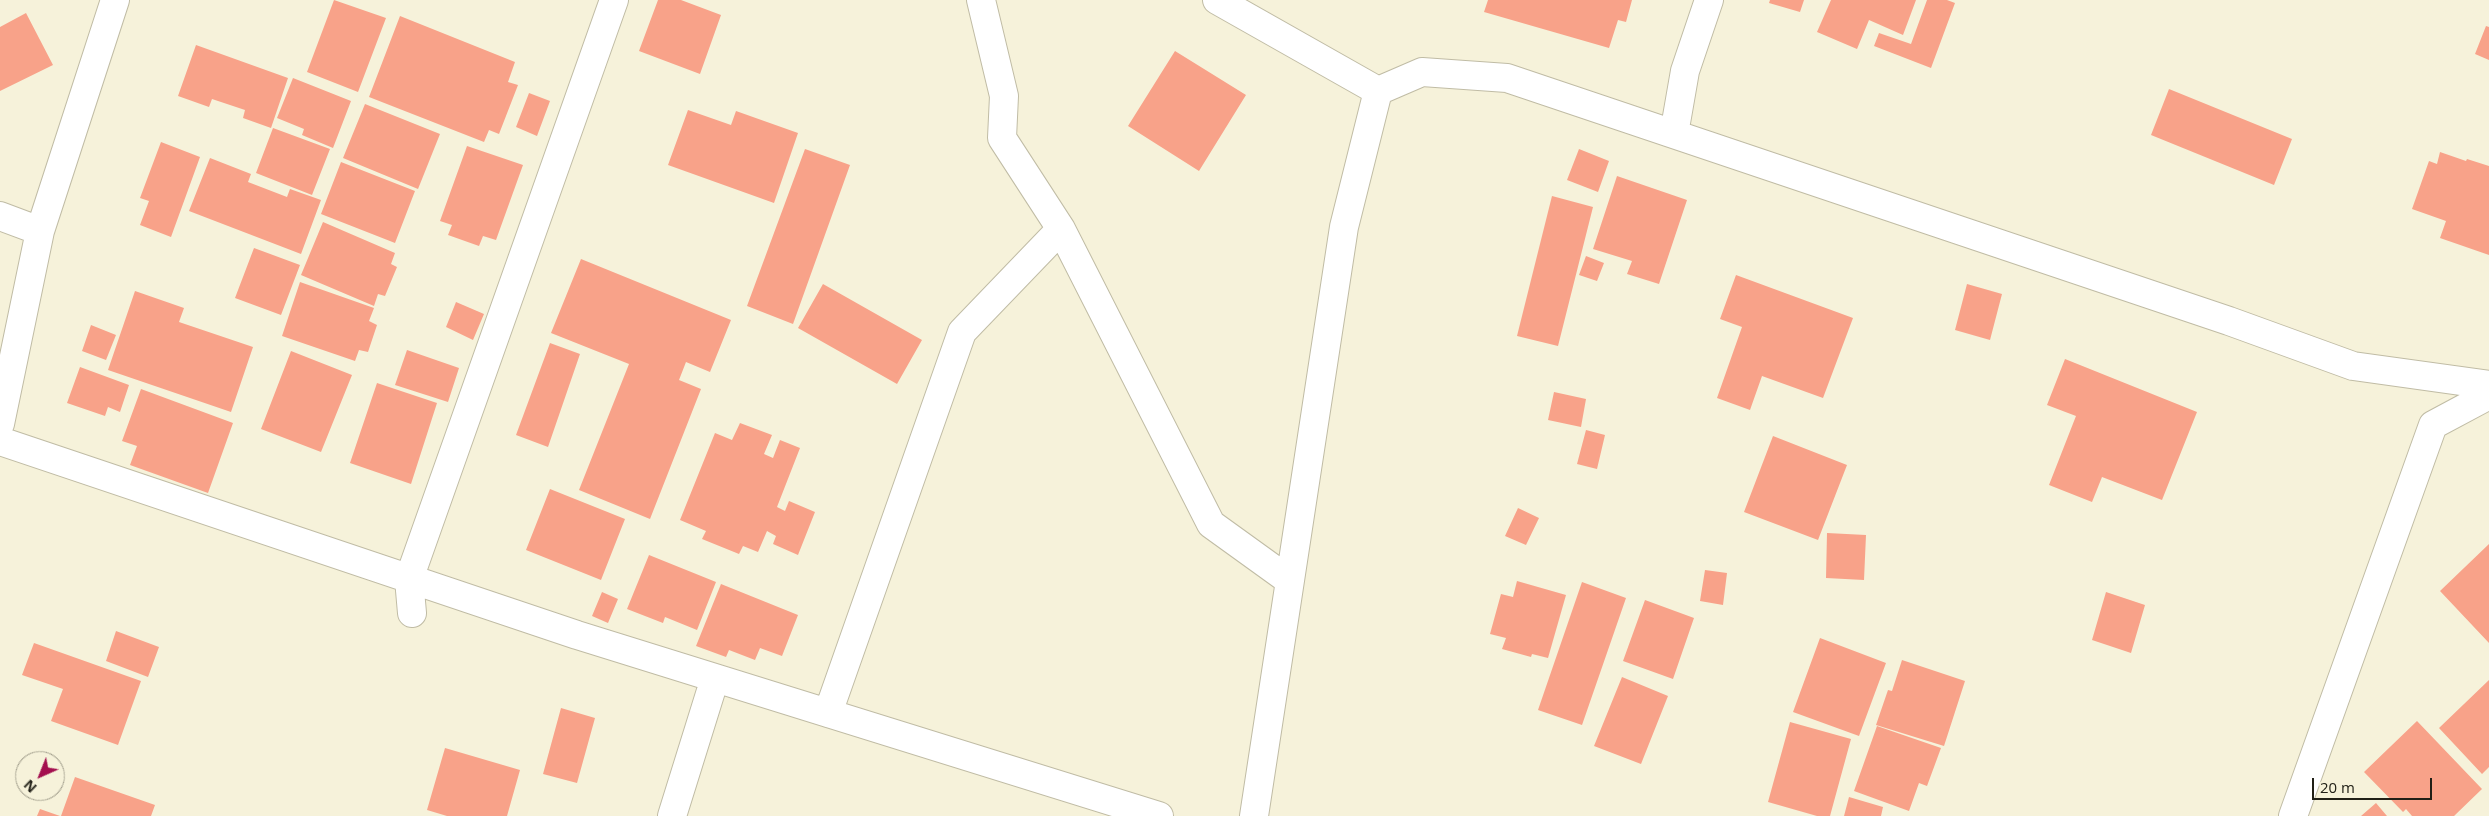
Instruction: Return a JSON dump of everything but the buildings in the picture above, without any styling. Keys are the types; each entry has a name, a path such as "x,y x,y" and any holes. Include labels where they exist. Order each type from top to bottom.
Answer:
{"street":[{"path":"0,424 40,231 115,0"},
{"path":"412,612 409,579 614,0"},
{"path":"981,0 1004,96 1002,138 1061,229 1211,524 1290,581"},
{"path":"1218,0 1378,91"},
{"path":"1674,134 1685,71 1709,0"},
{"path":"1378,91 1422,72 1507,78 2220,318 2353,366 2489,385"},
{"path":"1254,816 1344,227 1378,91"},
{"path":"0,216 40,231"},
{"path":"828,713 962,332 1061,229"},
{"path":"2293,816 2433,425 2489,395"},
{"path":"0,441 409,579 715,678 1159,816"},
{"path":"672,816 715,678"}]}
